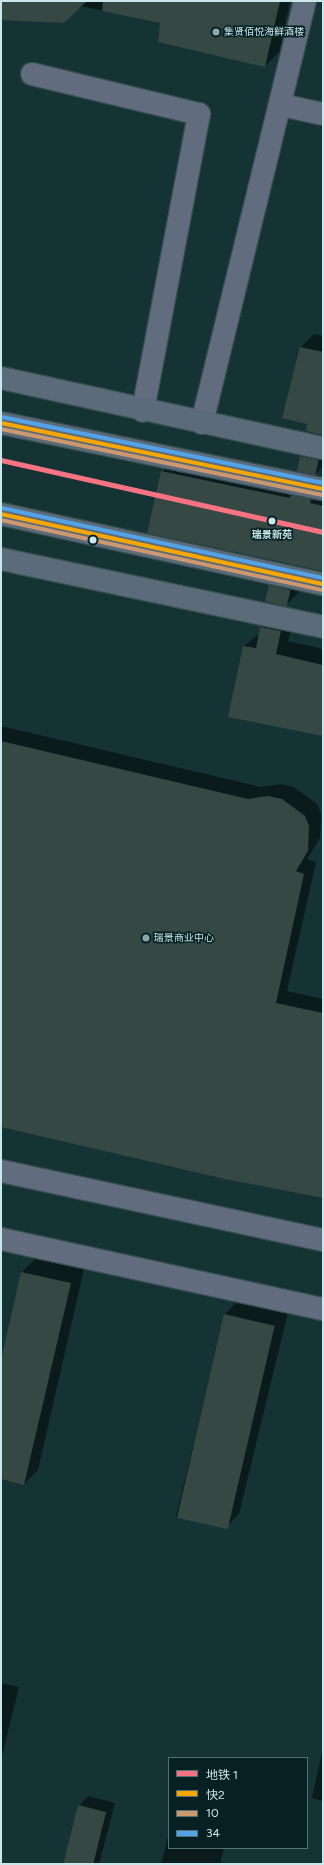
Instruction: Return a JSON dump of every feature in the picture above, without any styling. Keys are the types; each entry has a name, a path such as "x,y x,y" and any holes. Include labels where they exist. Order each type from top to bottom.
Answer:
{"main road":[{"path":"1,378 143,411 323,448"},
{"path":"1,423 323,489"},
{"path":"1,514 323,584"},
{"path":"1,559 323,627"}],"street":[{"path":"202,423 281,105 305,1"},
{"path":"32,74 199,114 143,411"},
{"path":"281,105 323,114"},
{"path":"1,1171 323,1240"},
{"path":"1,1239 323,1309"}],"building":[{"path":"1,1 87,1 64,23 1,20"},
{"name":"集贤佰悦海鲜酒楼","path":"103,1 280,1 265,67 158,42 160,23 102,11"},
{"path":"300,347 323,352 323,435 306,431 307,424 282,418"},
{"path":"300,456 319,460 315,476 297,472"},
{"path":"161,471 290,498 290,495 311,499 310,503 323,506 323,571 147,533"},
{"path":"269,585 290,590 287,607 265,602"},
{"path":"260,627 281,631 276,654 323,665 323,736 228,717 243,646 256,648"},
{"name":"瑞景商业中心","path":"1,741 248,799 268,796 282,799 305,816 309,826 308,851 296,871 304,874 276,1003 323,1013 323,1198 225,1179 1,1127"},
{"path":"21,1272 71,1283 24,1485 1,1479 1,1360"},
{"path":"224,1314 275,1326 228,1529 177,1518"},
{"path":"78,1805 106,1812 93,1864 63,1864"}],"metro line":[{"name":"1","path":"1,460 323,532"}],"transit line":[{"name":"34","path":"2,417 323,483"},
{"name":"快2","path":"1,423 323,489"},
{"name":"10","path":"1,429 322,495"},
{"name":"34","path":"2,508 323,578"},
{"name":"快2","path":"1,514 323,584"},
{"name":"10","path":"1,520 322,590"}],"place":[{"name":"集贤佰悦海鲜酒楼","path":"216,32"},
{"name":"瑞景新苑","path":"272,521"},
{"name":"瑞景商业中心","path":"146,938"}]}
